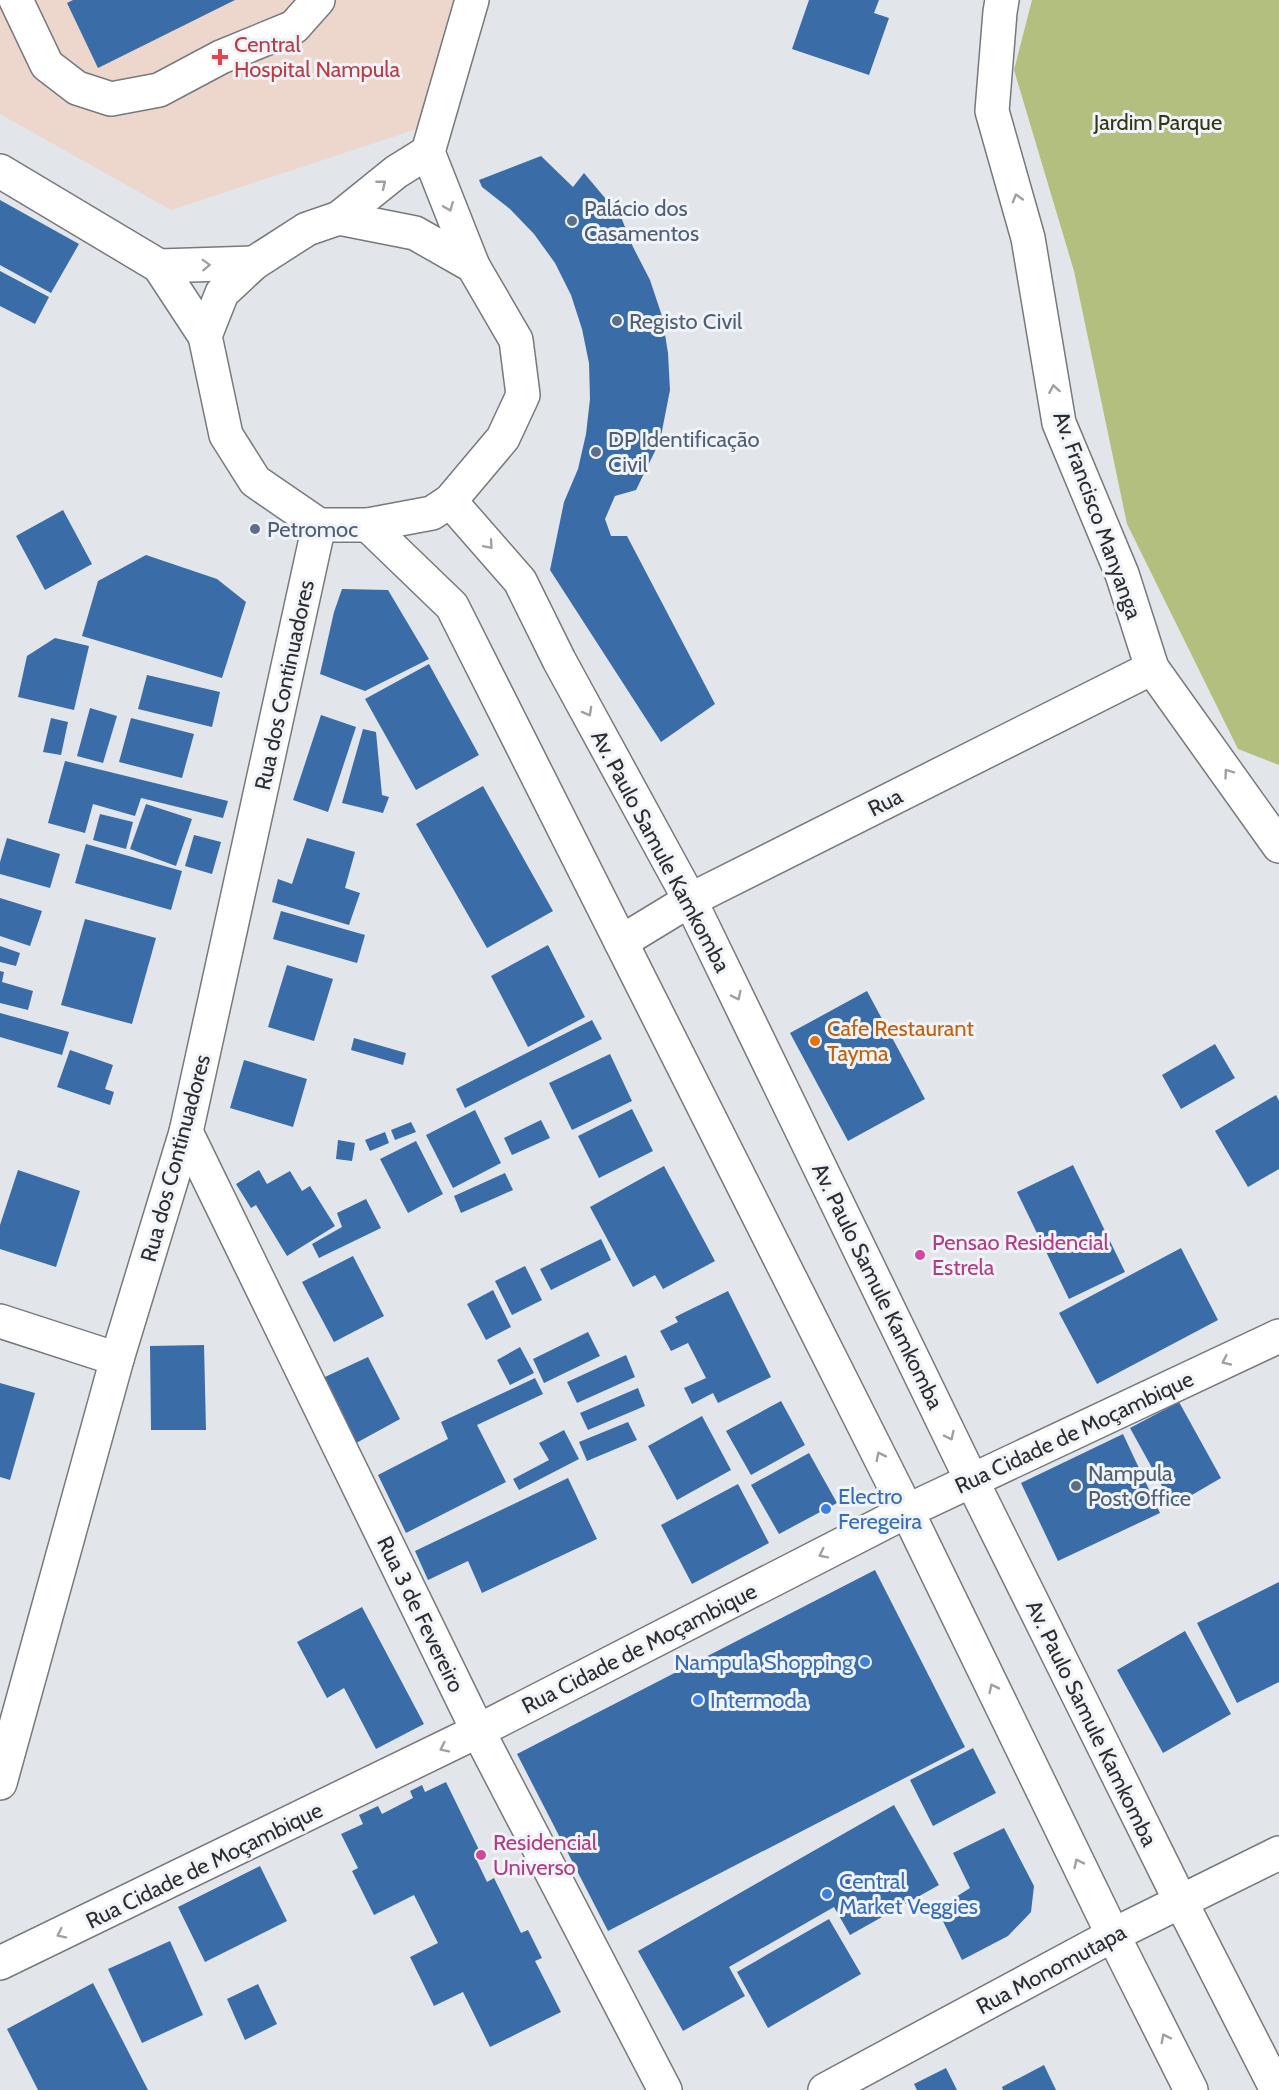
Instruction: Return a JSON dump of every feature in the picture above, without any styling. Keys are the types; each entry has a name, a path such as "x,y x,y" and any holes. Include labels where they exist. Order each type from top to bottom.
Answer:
{"street":[{"path":"16,0 48,65 77,88 111,99 159,90 221,57 294,27 318,0"},
{"path":"0,171 159,266 205,336 226,435 255,482 319,525 368,525 432,513 450,501 503,438 523,395 516,340 473,266 428,152 472,0"},
{"name":"Av. Francisco Manyanga","path":"1002,0 999,12 992,111 1028,238 1059,423 1122,574 1152,668 1273,826 1279,859"},
{"path":"205,336 222,293 254,263 307,229 339,218 396,172 428,152"},
{"path":"339,218 415,233 473,266"},
{"path":"159,266 254,263"},
{"name":"Av. Paulo Samule Kamkomba","path":"450,501 520,581 559,660 690,900 972,1481 1276,2090"},
{"name":"Rua dos Continuadores","path":"0,1783 117,1359 186,1132 319,525"},
{"path":"368,525 452,606 908,1511 1113,1935 1191,2090"},
{"name":"Rua","path":"621,942 690,900 1152,668"},
{"name":"Rua 3 de Fevereiro","path":"186,1132 478,1731 665,2090"},
{"path":"0,1321 117,1359"},
{"name":"Rua Cidade de Moçambique","path":"0,1963 478,1731 908,1511 1279,1336"},
{"name":"Rua Monomutapa","path":"825,2090 1113,1935 1279,1853"}],"shaded area":[{"name":"Central Hospital Nampula","path":"0,0 453,0 426,126 171,210 0,114"}],"green space":[{"name":"Jardim Parque","path":"1032,0 1279,0 1279,765 1238,749 1127,524 1074,271 1014,70"}],"building":[{"path":"73,0 235,0 98,68 67,3"},
{"path":"809,0 879,0 874,13 889,18 869,75 792,49"},
{"path":"541,156 573,187 584,173 621,217 650,280 662,316 668,353 670,390 660,441 636,490 615,496 605,519 611,536 627,536 715,704 661,742 550,570 564,502 578,469 586,434 590,399 589,363 582,329 571,295 555,263 534,234 510,209 482,187 479,180"},
{"path":"0,200 79,244 51,293 0,265"},
{"path":"0,271 49,297 35,324 0,306"},
{"path":"63,510 92,564 45,590 16,536"},
{"path":"146,555 217,579 246,602 222,678 82,636 98,581"},
{"path":"342,589 388,590 429,659 365,691 320,674 334,612"},
{"path":"55,638 89,646 74,710 18,697 27,656"},
{"path":"429,664 479,755 416,790 365,699"},
{"path":"147,675 220,692 212,727 138,709"},
{"path":"90,708 117,716 103,763 77,756"},
{"path":"321,715 356,727 328,812 293,800"},
{"path":"51,718 68,722 61,755 43,752"},
{"path":"131,718 194,734 182,778 119,762"},
{"path":"363,729 376,732 382,795 389,797 383,813 342,803"},
{"path":"65,761 228,801 223,818 141,798 135,816 93,804 85,833 48,823"},
{"path":"483,786 553,911 487,948 416,824"},
{"path":"146,804 192,819 176,866 130,849"},
{"path":"100,814 133,822 126,849 93,840"},
{"path":"194,835 221,842 212,874 185,866"},
{"path":"7,838 60,854 50,888 0,874 0,862"},
{"path":"307,838 355,852 345,888 360,893 349,925 272,902 278,879 292,884"},
{"path":"86,844 182,871 171,910 75,883"},
{"path":"0,898 42,911 30,946 0,936"},
{"path":"281,911 365,935 357,963 273,939"},
{"path":"85,919 156,938 132,1024 61,1005"},
{"path":"548,945 585,1017 528,1047 491,976"},
{"path":"0,946 20,953 16,966 0,962"},
{"path":"287,965 333,979 314,1041 268,1027"},
{"path":"0,971 4,972 2,982 33,991 28,1010 0,1003"},
{"path":"867,991 925,1099 848,1141 790,1033"},
{"path":"0,1013 69,1032 62,1055 0,1037"},
{"path":"592,1020 602,1039 465,1108 456,1089"},
{"path":"354,1038 406,1053 403,1065 351,1050"},
{"path":"1215,1044 1235,1078 1181,1109 1162,1075"},
{"path":"70,1050 113,1065 105,1089 114,1092 110,1105 57,1087"},
{"path":"610,1054 632,1101 572,1130 549,1083"},
{"path":"244,1060 307,1079 293,1127 230,1108"},
{"path":"1276,1095 1279,1101 1279,1169 1248,1187 1215,1131"},
{"path":"632,1109 653,1151 599,1178 578,1136"},
{"path":"475,1110 501,1163 453,1188 426,1135"},
{"path":"541,1120 550,1138 512,1155 504,1138"},
{"path":"411,1122 416,1132 395,1140 391,1130"},
{"path":"385,1132 389,1143 370,1151 365,1140"},
{"path":"338,1140 355,1143 352,1161 336,1159"},
{"path":"416,1141 443,1194 408,1213 380,1159"},
{"path":"1073,1165 1125,1272 1069,1299 1017,1192"},
{"path":"664,1166 715,1261 663,1289 655,1275 633,1287 590,1207"},
{"path":"18,1170 80,1191 56,1267 0,1249 0,1225"},
{"path":"259,1170 267,1184 290,1171 302,1191 310,1186 335,1226 287,1256 256,1205 251,1208 236,1184"},
{"path":"505,1173 513,1190 461,1213 454,1196"},
{"path":"366,1199 381,1228 319,1258 312,1244 342,1227 337,1213"},
{"path":"601,1239 611,1260 551,1290 540,1269"},
{"path":"1181,1248 1218,1320 1097,1384 1059,1313"},
{"path":"353,1256 384,1316 334,1342 302,1282"},
{"path":"525,1266 542,1300 512,1315 495,1281"},
{"path":"493,1290 511,1327 486,1340 467,1304"},
{"path":"728,1291 771,1377 718,1403 713,1393 692,1404 684,1388 706,1378 688,1343 671,1351 660,1331 678,1322 675,1317"},
{"path":"588,1332 600,1356 544,1383 533,1359"},
{"path":"204,1345 206,1430 151,1430 150,1346"},
{"path":"520,1347 534,1373 510,1385 497,1360"},
{"path":"626,1355 635,1377 577,1403 567,1382"},
{"path":"368,1357 400,1419 347,1448 312,1383"},
{"path":"535,1378 543,1394 477,1425 506,1482 406,1533 378,1475 448,1439 441,1422"},
{"path":"0,1383 35,1393 10,1480 0,1477"},
{"path":"638,1388 645,1406 588,1430 580,1413"},
{"path":"781,1401 805,1445 751,1475 726,1431"},
{"path":"1179,1402 1221,1478 1173,1506 1130,1428"},
{"path":"702,1416 731,1470 677,1500 648,1446"},
{"path":"628,1422 637,1440 587,1461 579,1442"},
{"path":"564,1430 579,1459 519,1490 513,1479 549,1460 539,1443"},
{"path":"1123,1434 1160,1513 1058,1561 1021,1483"},
{"path":"809,1453 837,1503 779,1534 751,1485"},
{"path":"568,1478 597,1539 482,1593 468,1561 428,1580 415,1551"},
{"path":"738,1484 769,1543 692,1584 661,1525"},
{"path":"875,1570 965,1747 608,1931 517,1754"},
{"path":"1279,1582 1279,1682 1237,1703 1197,1623"},
{"path":"362,1607 424,1724 376,1749 344,1688 327,1698 297,1642"},
{"path":"1185,1631 1231,1714 1163,1753 1117,1670"},
{"path":"973,1748 996,1793 933,1826 910,1780"},
{"path":"446,1782 483,1858 477,1861 487,1882 494,1878 521,1933 528,1930 542,1958 535,1961 561,2012 490,2047 463,1992 434,2006 410,1957 438,1943 414,1895 374,1915 352,1871 358,1868 341,1834 363,1824 359,1815 378,1806 382,1814 413,1798 410,1791 422,1785 425,1792"},
{"path":"894,1805 939,1885 850,1935 834,1907 729,1967 745,1996 683,2031 638,1951"},
{"path":"1004,1828 1034,1886 1031,1912 1008,1936 962,1960 937,1909 970,1888 953,1853"},
{"path":"260,1866 287,1921 205,1962 178,1907"},
{"path":"829,1919 861,1974 768,2028 737,1972"},
{"path":"170,1941 203,2015 142,2043 108,1969"},
{"path":"93,1983 148,2090 38,2090 7,2029"},
{"path":"258,1984 277,2024 245,2040 227,1999"},
{"path":"1044,2065 1056,2090 1003,2090 1002,2087"},
{"path":"946,2068 957,2090 917,2090 914,2084"}],"place":[{"name":"Central Hospital Nampula","path":"220,57"},
{"name":"Palácio dos Casamentos","path":"572,221"},
{"name":"Registo Civil","path":"617,321"},
{"name":"DP Identificação Civil","path":"596,452"},
{"name":"Petromoc","path":"255,529"},
{"name":"Cafe Restaurant Tayma","path":"815,1041"},
{"name":"Pensao Residencial Estrela","path":"920,1255"},
{"name":"Nampula Post Office","path":"1076,1486"},
{"name":"Electro Feregeira","path":"826,1509"},
{"name":"Nampula Shopping","path":"865,1662"},
{"name":"Intermoda","path":"698,1700"},
{"name":"Residencial Universo","path":"481,1855"},
{"name":"Central Market Veggies","path":"827,1894"}]}
